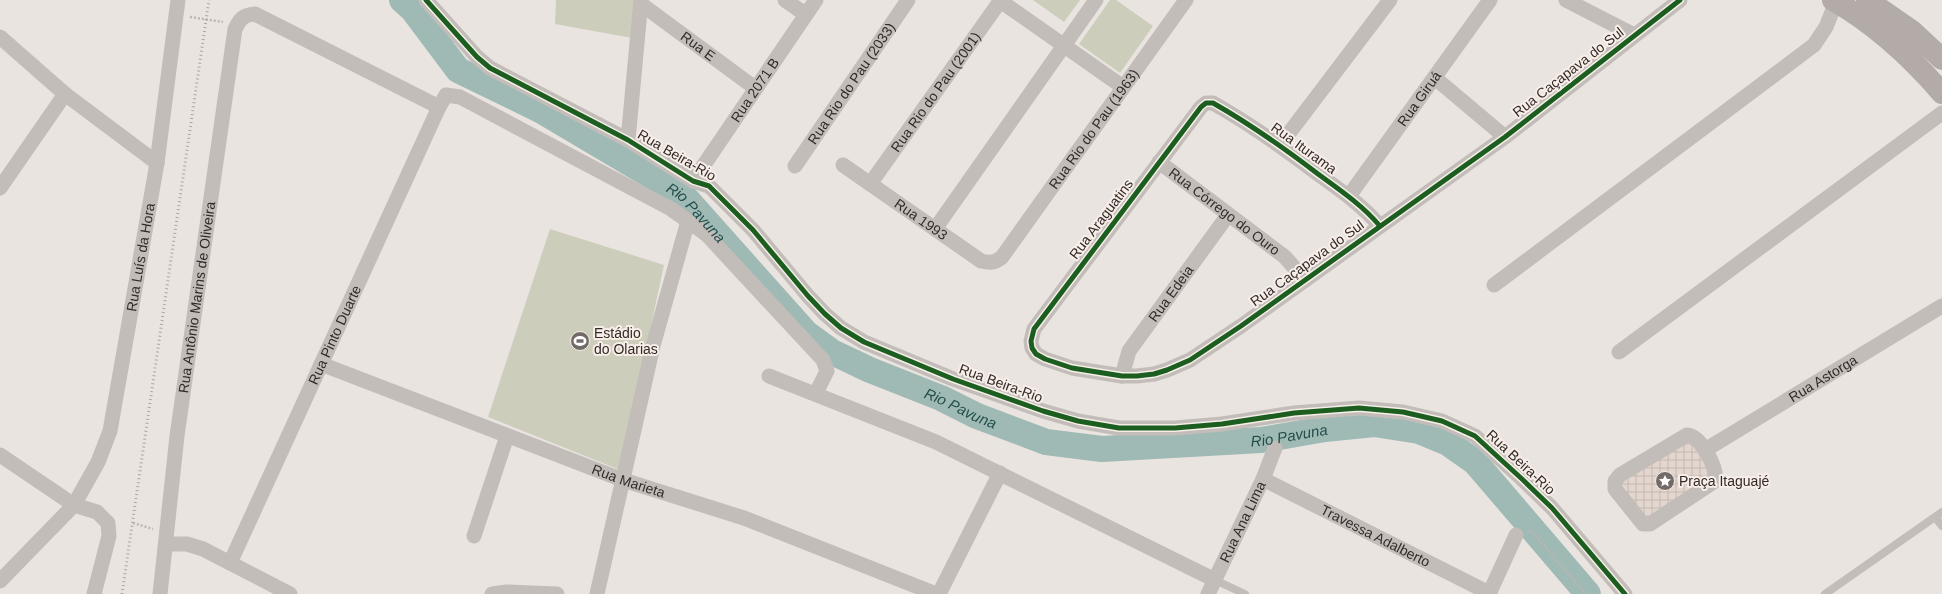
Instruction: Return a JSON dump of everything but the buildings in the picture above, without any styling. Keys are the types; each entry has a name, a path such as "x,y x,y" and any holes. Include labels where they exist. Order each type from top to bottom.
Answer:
{"main road":[{"path":"1867,0 1912,31 1942,60"},
{"path":"1835,1 1888,38 1918,65 1942,93"}],"street":[{"name":"Rua Luís da Hora","path":"0,581 74,505 98,462 110,431 157,163 178,0"},
{"name":"Rua Beira-Rio","path":"426,0 477,57 490,68 628,140 693,180 709,186 753,230 808,296 841,328 864,342 940,373 1043,411 1078,421 1119,428 1175,428 1222,424 1294,413 1359,408 1403,412 1442,421 1475,436 1522,479 1552,508 1626,594"},
{"path":"785,0 805,14"},
{"name":"Rua 2071 B","path":"693,180 816,0"},
{"name":"Rua Rio do Pau (2033)","path":"795,166 908,0"},
{"path":"1000,0 1123,88"},
{"name":"Rua Rio do Pau (2001)","path":"870,184 1000,0"},
{"path":"935,229 1096,0"},
{"name":"Rua Rio do Pau (1963)","path":"1002,257 1186,0"},
{"path":"1280,146 1390,0"},
{"name":"Rua Giruá","path":"1349,196 1490,0"},
{"path":"1566,0 1634,35"},
{"name":"Rua Caçapava do Sul","path":"1036,354 1045,359 1072,368 1122,376 1154,374 1190,360 1214,345 1379,225 1504,137 1680,0"},
{"path":"1494,285 1814,45 1826,27 1835,1"},
{"path":"628,140 641,2"},
{"name":"Rua E","path":"641,2 755,88"},
{"name":"Rua Antônio Marins de Oliveira","path":"160,594 177,436 234,32 242,18 255,14 443,101"},
{"path":"0,37 66,94 157,163"},
{"path":"1435,78 1504,137"},
{"path":"0,188 66,94"},
{"path":"443,101 460,98 671,209 707,235 823,360 827,372 816,393"},
{"name":"Rua Pinto Duarte","path":"230,563 443,101"},
{"name":"Rua Iturama","path":"1206,103 1213,103 1237,116 1280,146 1349,196 1368,212 1379,225"},
{"name":"Rua Araguatins","path":"1036,354 1032,348 1031,341 1034,329 1158,162 1201,107 1206,103"},
{"path":"1619,352 1942,113"},
{"name":"Rua Córrego do Ouro","path":"1158,162 1285,257 1305,280"},
{"name":"Rua 1993","path":"842,165 981,261 989,263 995,262 1002,257"},
{"name":"Rua Edeia","path":"1122,376 1125,362 1132,346 1228,215"},
{"path":"597,594 653,346 688,221"},
{"name":"Rua Astorga","path":"1705,450 1942,306"},
{"name":"Rua Marieta","path":"321,364 623,480 744,518 936,594"},
{"path":"770,376 936,442 1215,580"},
{"path":"1687,435 1695,437 1705,450 1715,470 1715,481 1648,525 1640,522 1615,489 1615,481 1620,475 1687,435"},
{"path":"474,536 507,436"},
{"name":"Rua Ana Lima","path":"1208,594 1275,448"},
{"path":"0,456 74,505 97,512 108,523 109,536 94,594"},
{"path":"939,594 1000,473"},
{"name":"Travessa Adalberto","path":"1262,479 1489,594"},
{"path":"1489,594 1516,535"},
{"path":"166,538 203,549 290,594"},
{"path":"492,594 507,592 557,594"}],"lane":[{"path":"1825,594 1942,512"},
{"path":"1935,517 1942,526"},
{"path":"1215,580 1245,594"}],"path":[{"path":"176,15 228,23 227,31 234,32"},
{"path":"133,523 166,538"},
{"path":"1516,535 1522,530 1528,530 1535,535 1586,594"}],"green space":[{"path":"556,0 636,0 632,38 555,24"},
{"path":"1033,0 1080,0 1064,22"},
{"path":"1110,0 1116,0 1153,26 1120,73 1079,44"},
{"name":"Estádio do Olarias","path":"550,229 664,265 620,470 488,417"}],"shaded area":[{"name":"Praça Itaguajé","path":"1681,444 1693,444 1710,471 1707,479 1646,518 1621,488 1623,482"}],"waterway":[{"name":"Rio Pavuna","path":"402,0 413,10 458,70 542,111 682,194 806,333 832,352 870,370 941,398 977,416 1046,442 1102,449 1261,440 1325,429 1374,424 1419,431 1448,443 1475,462 1588,594"}],"railway":[{"path":"122,594 209,0"}],"cycle path":[{"path":"426,0 477,57 490,68 628,140 693,181 709,186 753,230 825,314 841,328 864,342 953,379 1043,411 1078,421 1119,428 1175,428 1222,424 1294,413 1359,408 1403,412 1442,421 1475,436 1522,479 1552,508 1625,594"},
{"path":"1379,225 1350,198 1280,146 1213,103 1206,103 1201,107 1034,329 1031,341 1032,348 1036,354 1045,359 1072,368 1122,376 1154,374 1190,360 1241,326 1505,137 1680,0"}],"place":[{"name":"Estádio do Olarias","path":"580,341"},
{"name":"Praça Itaguajé","path":"1665,481"}]}
